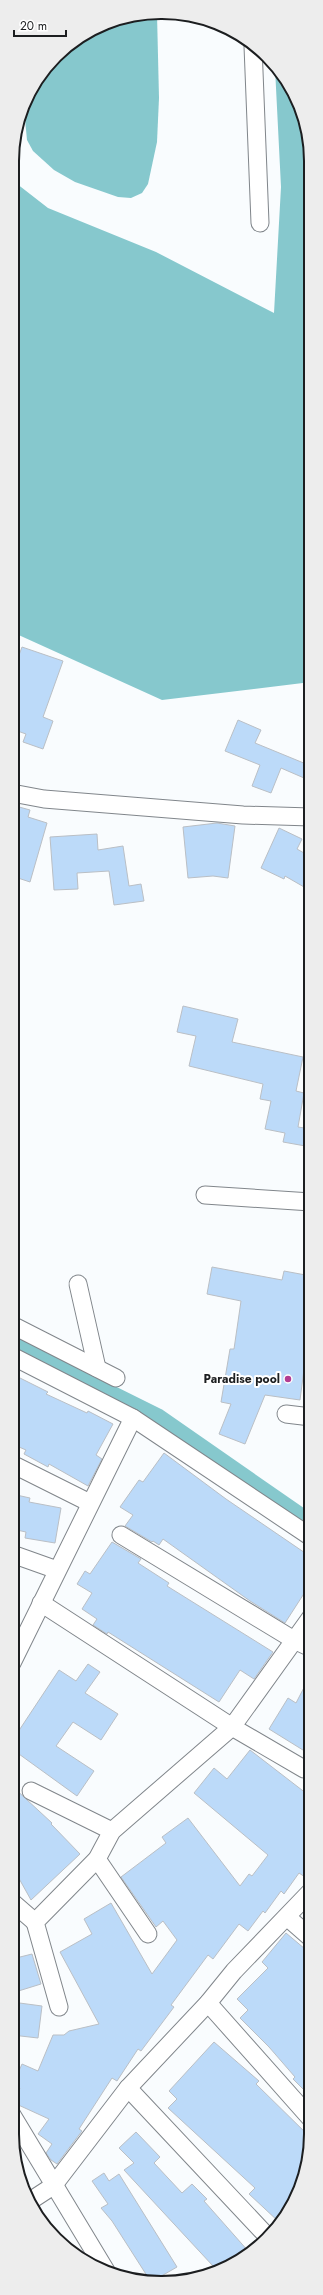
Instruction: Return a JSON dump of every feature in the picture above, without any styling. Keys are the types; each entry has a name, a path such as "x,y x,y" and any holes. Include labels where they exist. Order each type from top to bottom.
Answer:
{"street":[{"path":"253,53 260,223"},
{"path":"19,794 44,799 243,814 304,817"},
{"path":"205,1195 304,1202"},
{"path":"78,1284 97,1368"},
{"path":"19,1329 116,1378"},
{"path":"19,1360 133,1418 304,1532"},
{"path":"286,1414 304,1416"},
{"path":"19,1649 133,1418"},
{"path":"19,1468 90,1503"},
{"path":"121,1535 304,1645"},
{"path":"19,1556 57,1570"},
{"path":"41,1603 232,1727 304,1769"},
{"path":"35,1922 97,1859 112,1831 232,1727 304,1626"},
{"path":"31,1791 112,1831"},
{"path":"97,1859 148,1934"},
{"path":"35,2198 53,2186 128,2088 208,2003 234,1971 304,1899"},
{"path":"19,1908 35,1922 59,2007"},
{"path":"287,1917 304,1932"},
{"path":"208,2003 304,2111"},
{"path":"128,2088 264,2232"},
{"path":"19,2127 53,2186 100,2262"}],"water":[{"path":"157,19 159,98 157,142 148,184 142,193 131,198 118,197 75,182 54,170 33,151 27,140 25,121 34,98 48,75 68,54 90,38 107,30 143,20"},
{"path":"275,76 285,90 293,107 299,125 304,152 304,683 162,700 19,635 19,185 48,208 156,252 274,313 281,187"}],"building":[{"path":"22,647 63,661 43,717 53,721 43,749 23,742 26,734 19,732 19,655"},
{"path":"238,720 261,730 255,743 304,763 304,778 281,768 271,793 252,786 260,765 225,751"},
{"path":"19,807 30,810 28,817 47,823 30,882 19,878"},
{"path":"217,823 235,826 228,878 213,876 188,878 183,827"},
{"path":"279,828 302,839 297,849 304,853 304,887 285,876 284,879 261,868"},
{"path":"97,834 98,850 123,846 129,886 141,884 144,901 114,905 109,871 77,873 78,889 54,890 50,837"},
{"path":"183,1006 238,1019 232,1042 303,1057 296,1091 304,1093 298,1127 304,1128 304,1146 283,1142 285,1133 265,1129 271,1101 260,1099 263,1084 189,1066 196,1036 177,1032"},
{"path":"212,1267 282,1280 284,1271 304,1275 304,1369 300,1400 265,1395 245,1444 219,1434 231,1404 221,1402 230,1349 234,1349 241,1301 207,1294"},
{"path":"19,1378 48,1392 46,1394 87,1413 88,1411 113,1424 96,1455 102,1459 88,1486 49,1464 48,1467 24,1454 26,1450 19,1447"},
{"path":"164,1453 226,1499 304,1552 304,1594 285,1623 250,1601 163,1539 159,1545 125,1526 133,1515 120,1507 139,1480 143,1482"},
{"path":"19,1496 30,1498 29,1502 61,1508 55,1543 25,1538 26,1532 19,1530"},
{"path":"112,1542 141,1559 138,1563 169,1583 167,1586 273,1652 254,1679 240,1670 219,1702 108,1632 107,1634 93,1625 97,1619 82,1609 92,1593 77,1584 85,1571 90,1574"},
{"path":"88,1664 100,1672 85,1693 118,1714 101,1740 73,1722 56,1746 94,1771 77,1796 19,1754 19,1730 59,1670 76,1681"},
{"path":"304,1688 304,1751 269,1729 288,1698 296,1703"},
{"path":"250,1750 304,1792 304,1876 299,1873 284,1894 281,1891 265,1913 263,1911 248,1931 239,1924 213,1959 208,1955 171,2005 174,2007 141,2051 138,2049 117,2081 112,2078 79,2129 82,2131 57,2164 51,2160 46,2153 52,2144 38,2134 49,2119 19,2105 19,2071 22,2064 38,2071 53,2035 64,2035 69,2031 99,2024 60,1952 92,1934 84,1919 111,1903 152,1974 177,1940 163,1921 156,1927 121,1877 166,1843 162,1837 188,1818 240,1886 249,1874 252,1876 268,1855 194,1793 214,1768 227,1779"},
{"path":"19,1792 52,1823 51,1824 80,1854 31,1900 19,1879"},
{"path":"286,1933 304,1948 304,2090 293,2079 295,2077 269,2047 240,2018 248,2010 237,1999 268,1968 262,1962"},
{"path":"32,1954 41,1984 19,1991 19,1957"},
{"path":"19,2003 42,2006 38,2038 19,2036"},
{"path":"214,2042 259,2081 256,2084 304,2131 303,2152 299,2170 289,2197 276,2219 249,2194 255,2188 168,2108 177,2099 169,2091"},
{"path":"136,2132 160,2157 154,2163 182,2193 192,2184 207,2199 204,2201 246,2248 233,2257 213,2266 124,2170 134,2163 119,2148"},
{"path":"104,2173 109,2181 119,2174 177,2267 161,2276 147,2275 112,2221 101,2208 108,2204 92,2181"}],"waterway":[{"path":"19,1348 157,1417 304,1519"}],"place":[{"name":"Paradise pool","path":"288,1379"}]}
